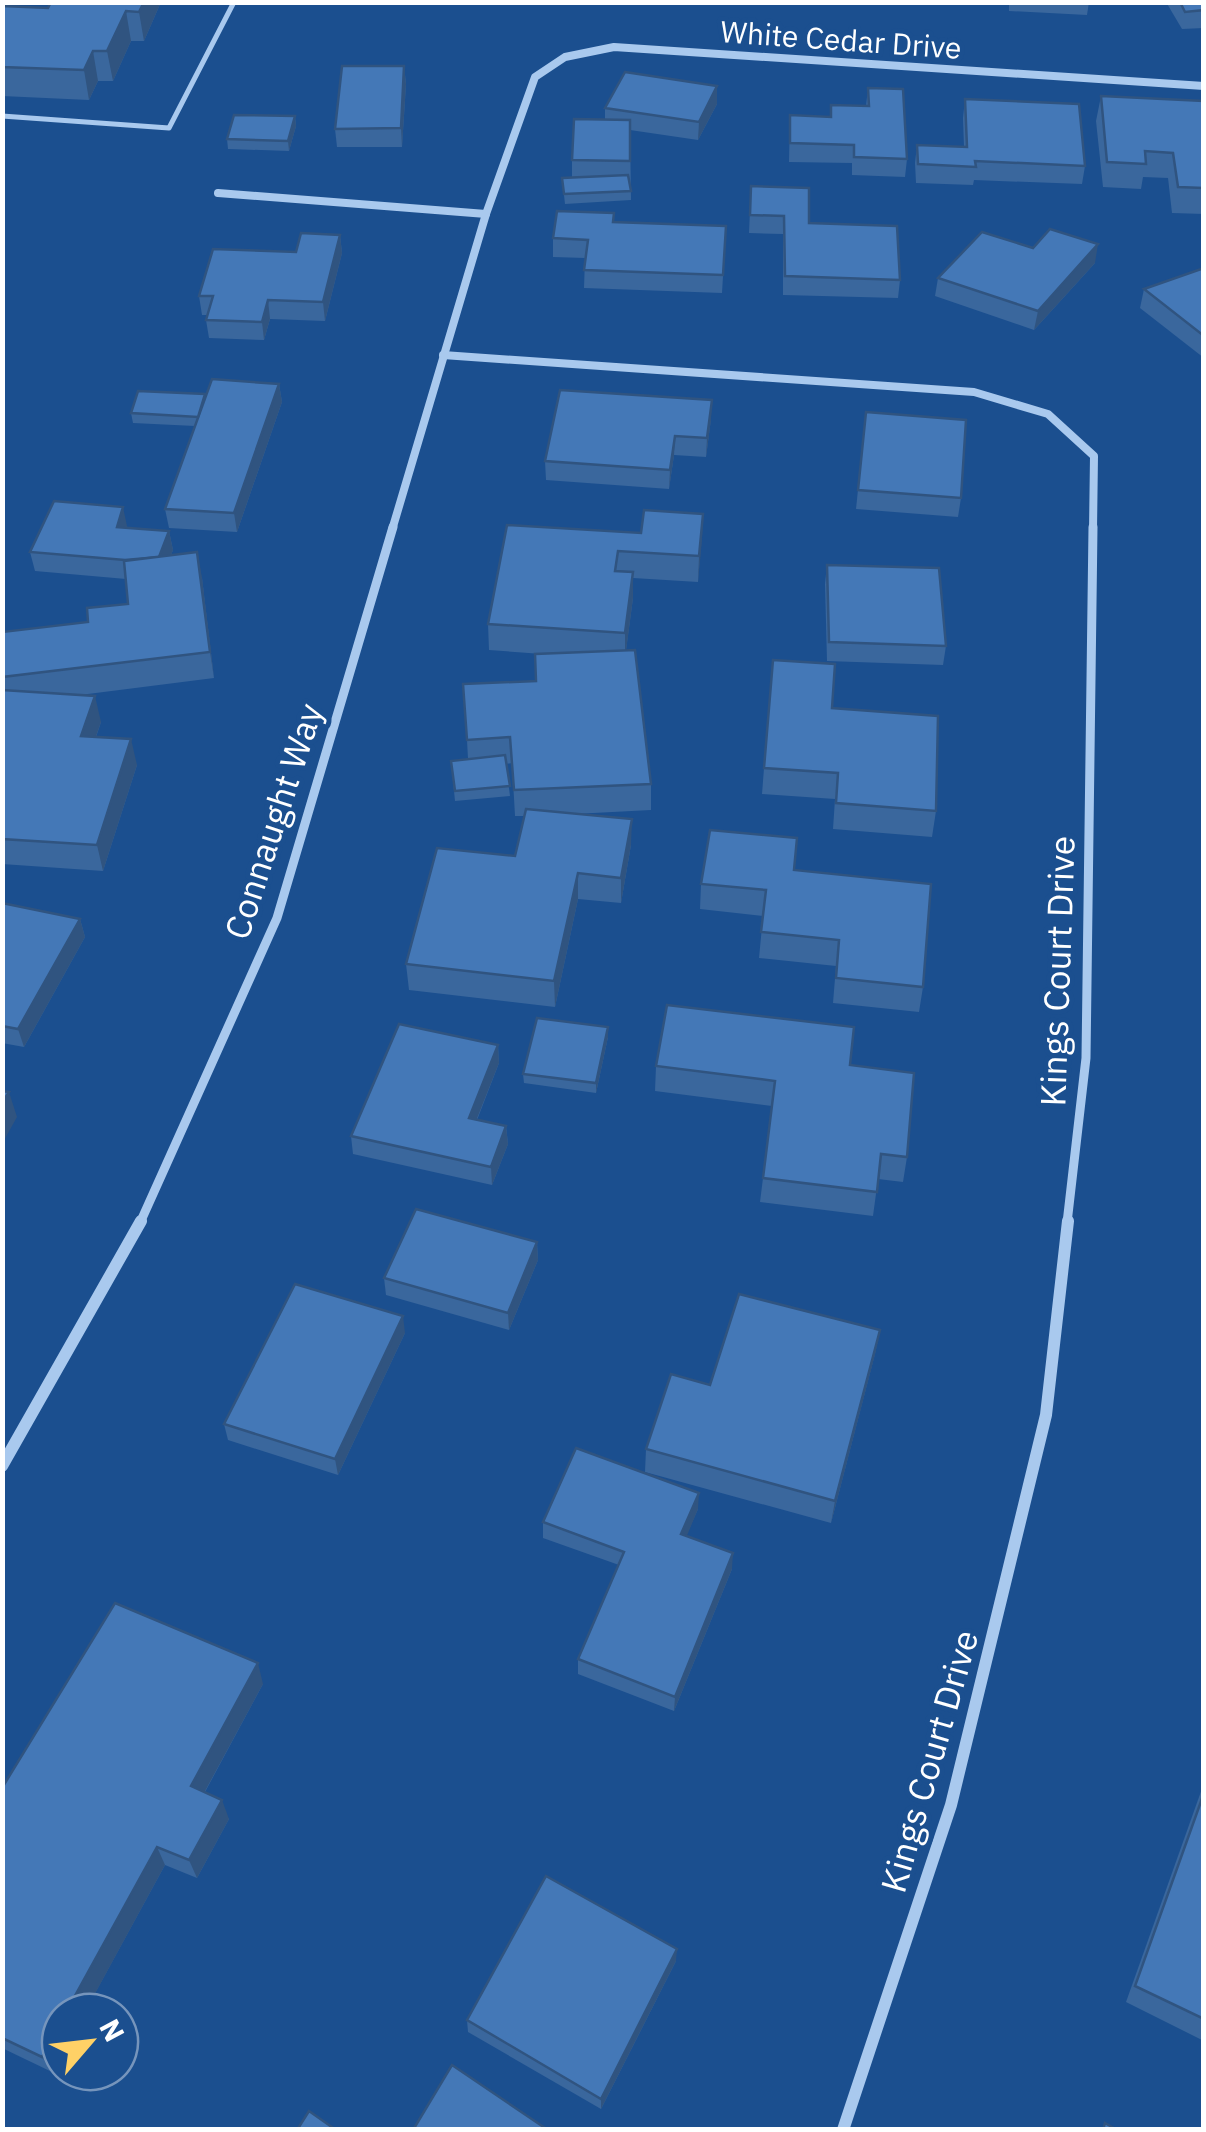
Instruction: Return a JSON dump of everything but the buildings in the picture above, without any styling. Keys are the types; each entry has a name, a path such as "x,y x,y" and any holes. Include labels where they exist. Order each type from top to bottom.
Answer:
{"street":[{"name":"White Cedar Drive","path":"486,214 535,77 565,57 614,47 1204,86"},
{"path":"218,194 486,214"},
{"name":"Connaught Way","path":"2,1466 134,1236 277,918 486,214"},
{"name":"Kings Court Drive","path":"443,355 974,392 1048,414 1094,456 1086,1058 1046,1415 951,1805 844,2130"}],"lane":[{"path":"2,116 169,128 234,2"}]}
